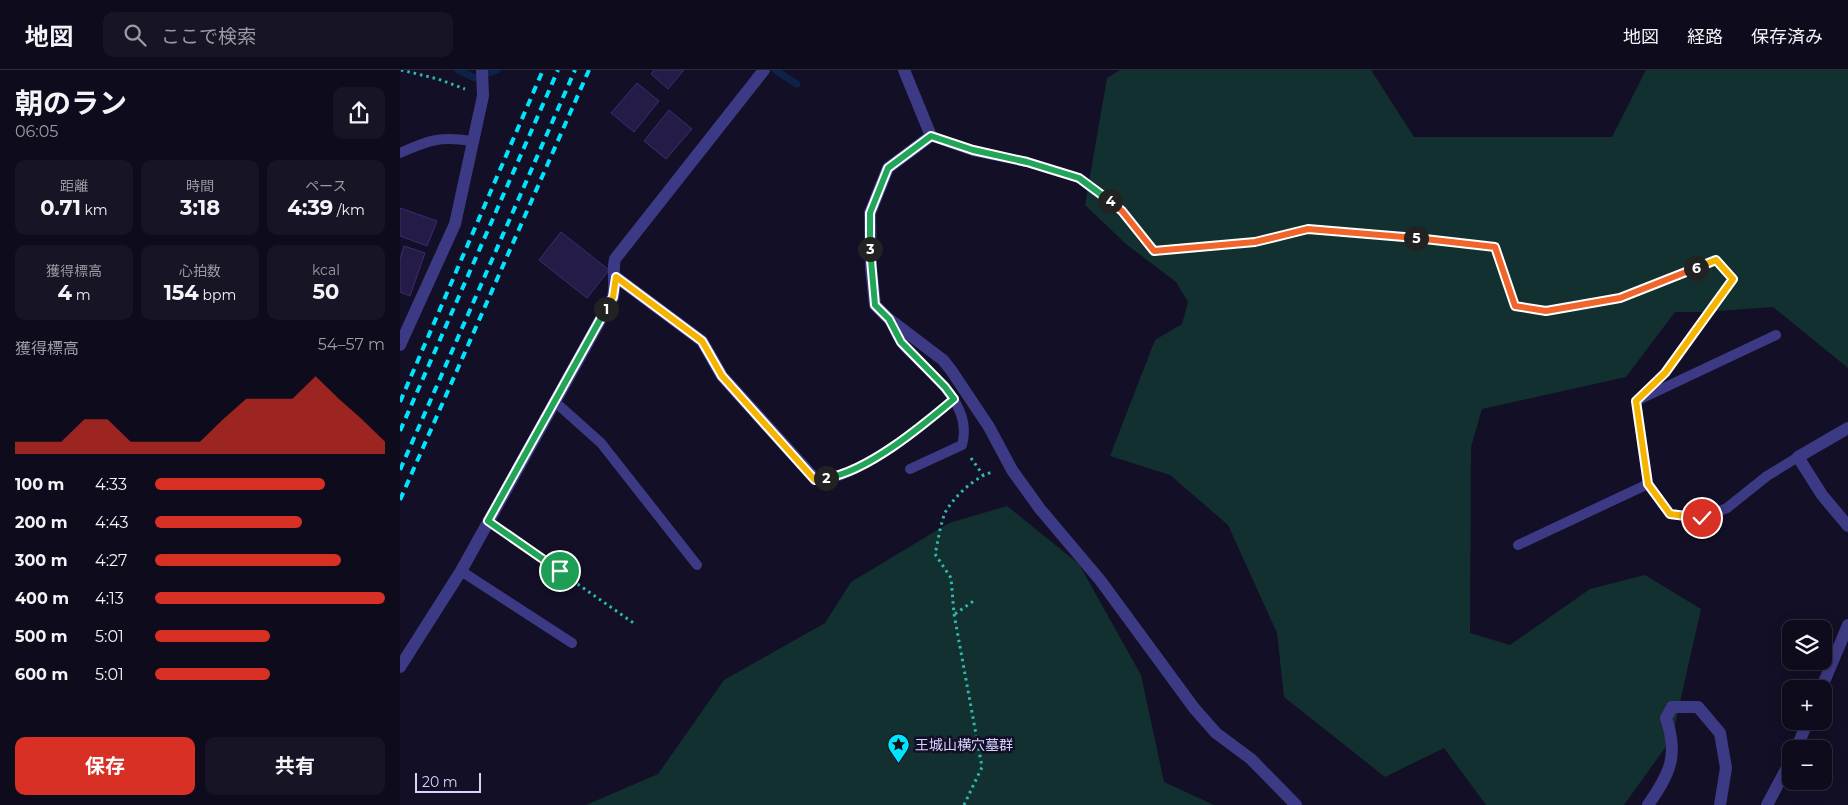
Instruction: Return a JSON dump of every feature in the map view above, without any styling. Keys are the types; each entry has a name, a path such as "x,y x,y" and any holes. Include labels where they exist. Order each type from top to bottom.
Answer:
{"street":[{"path":"904,70 931,136 888,168 870,213 871,268 875,305 889,319 942,360 951,370 989,427 1012,470 1040,509 1100,580 1194,708 1216,733 1251,760 1296,805"},
{"path":"400,345 406,315 455,224 483,93 482,71"},
{"path":"400,667 461,571 613,297 616,277 613,266 615,259 761,73"},
{"path":"616,277 702,341 722,376 815,480"},
{"path":"1848,428 1798,458 1822,494 1848,526"},
{"path":"1825,680 1848,625"},
{"path":"1648,805 1672,766 1673,738 1666,718 1672,707 1688,705 1698,707 1720,733 1726,768 1720,805"},
{"path":"1767,805 1782,777"}],"lane":[{"path":"931,136 973,150 1027,162 1079,178 1122,211 1154,251"},
{"path":"400,153 426,141 449,137 472,141"},
{"path":"889,319 901,342 954,399 965,434 962,445 910,469"},
{"path":"1776,335 1636,401 1648,484 1670,514 1702,518 1727,508 1766,476 1798,458"},
{"path":"815,480 840,476 881,453 904,439 954,399"},
{"path":"554,401 601,443 697,565"},
{"path":"1518,545 1648,484"},
{"path":"461,571 572,643"}],"path":[{"path":"401,70 483,93"},
{"path":"1154,251 1255,242 1308,229 1495,247 1515,306 1546,311 1620,298 1716,260 1733,279 1665,373"},
{"path":"962,445 983,475"},
{"path":"964,805 982,767 954,614 951,578 936,554 945,513 956,498 983,475 1012,470"},
{"path":"488,521 635,624"},
{"path":"954,614 974,600"}],"green space":[{"path":"1120,70 1371,70 1414,137 1612,137 1646,70 1848,70 1848,368 1773,307 1675,312 1626,377 1482,409 1471,447 1470,633 1510,645 1590,589 1645,575 1701,609 1672,738 1624,805 1486,805 1444,748 1385,777 1284,697 1277,633 1228,525 1170,475 1110,456 1155,340 1182,324 1188,302 1176,282 1126,244 1085,205 1107,78"},
{"path":"1007,506 1079,564 1141,675 1164,782 1214,805 586,805 658,774 724,680 825,623 851,582 949,523"}],"building":[{"path":"654,70 684,70 668,89 651,74"},
{"path":"637,83 659,101 634,132 611,113"},
{"path":"669,110 692,129 666,159 644,141"},
{"path":"400,208 437,221 427,246 400,236"},
{"path":"561,232 609,270 587,298 539,260"},
{"path":"404,246 425,253 410,296 400,292 400,259"}],"waterway":[{"path":"458,70 475,78 497,70"},
{"path":"775,70 797,84"}],"railway":[{"path":"400,402 543,70"},
{"path":"400,431 558,70"},
{"path":"400,470 575,70"},
{"path":"400,500 589,70"}],"place":[{"name":"王城山横穴墓群","path":"899,764"}],"route":[{"path":"560,571 527,550 488,521 613,297 616,277 702,341 722,376 815,480 840,476 874,458 896,444 954,399 945,387 901,342 889,319 875,305 871,268 870,213 888,168 931,136 973,150 1027,162 1079,178 1122,211 1154,251 1255,242 1308,229 1495,247 1515,306 1546,311 1620,298 1716,260 1733,279 1665,373 1636,401 1648,484 1670,514 1702,518"}]}
